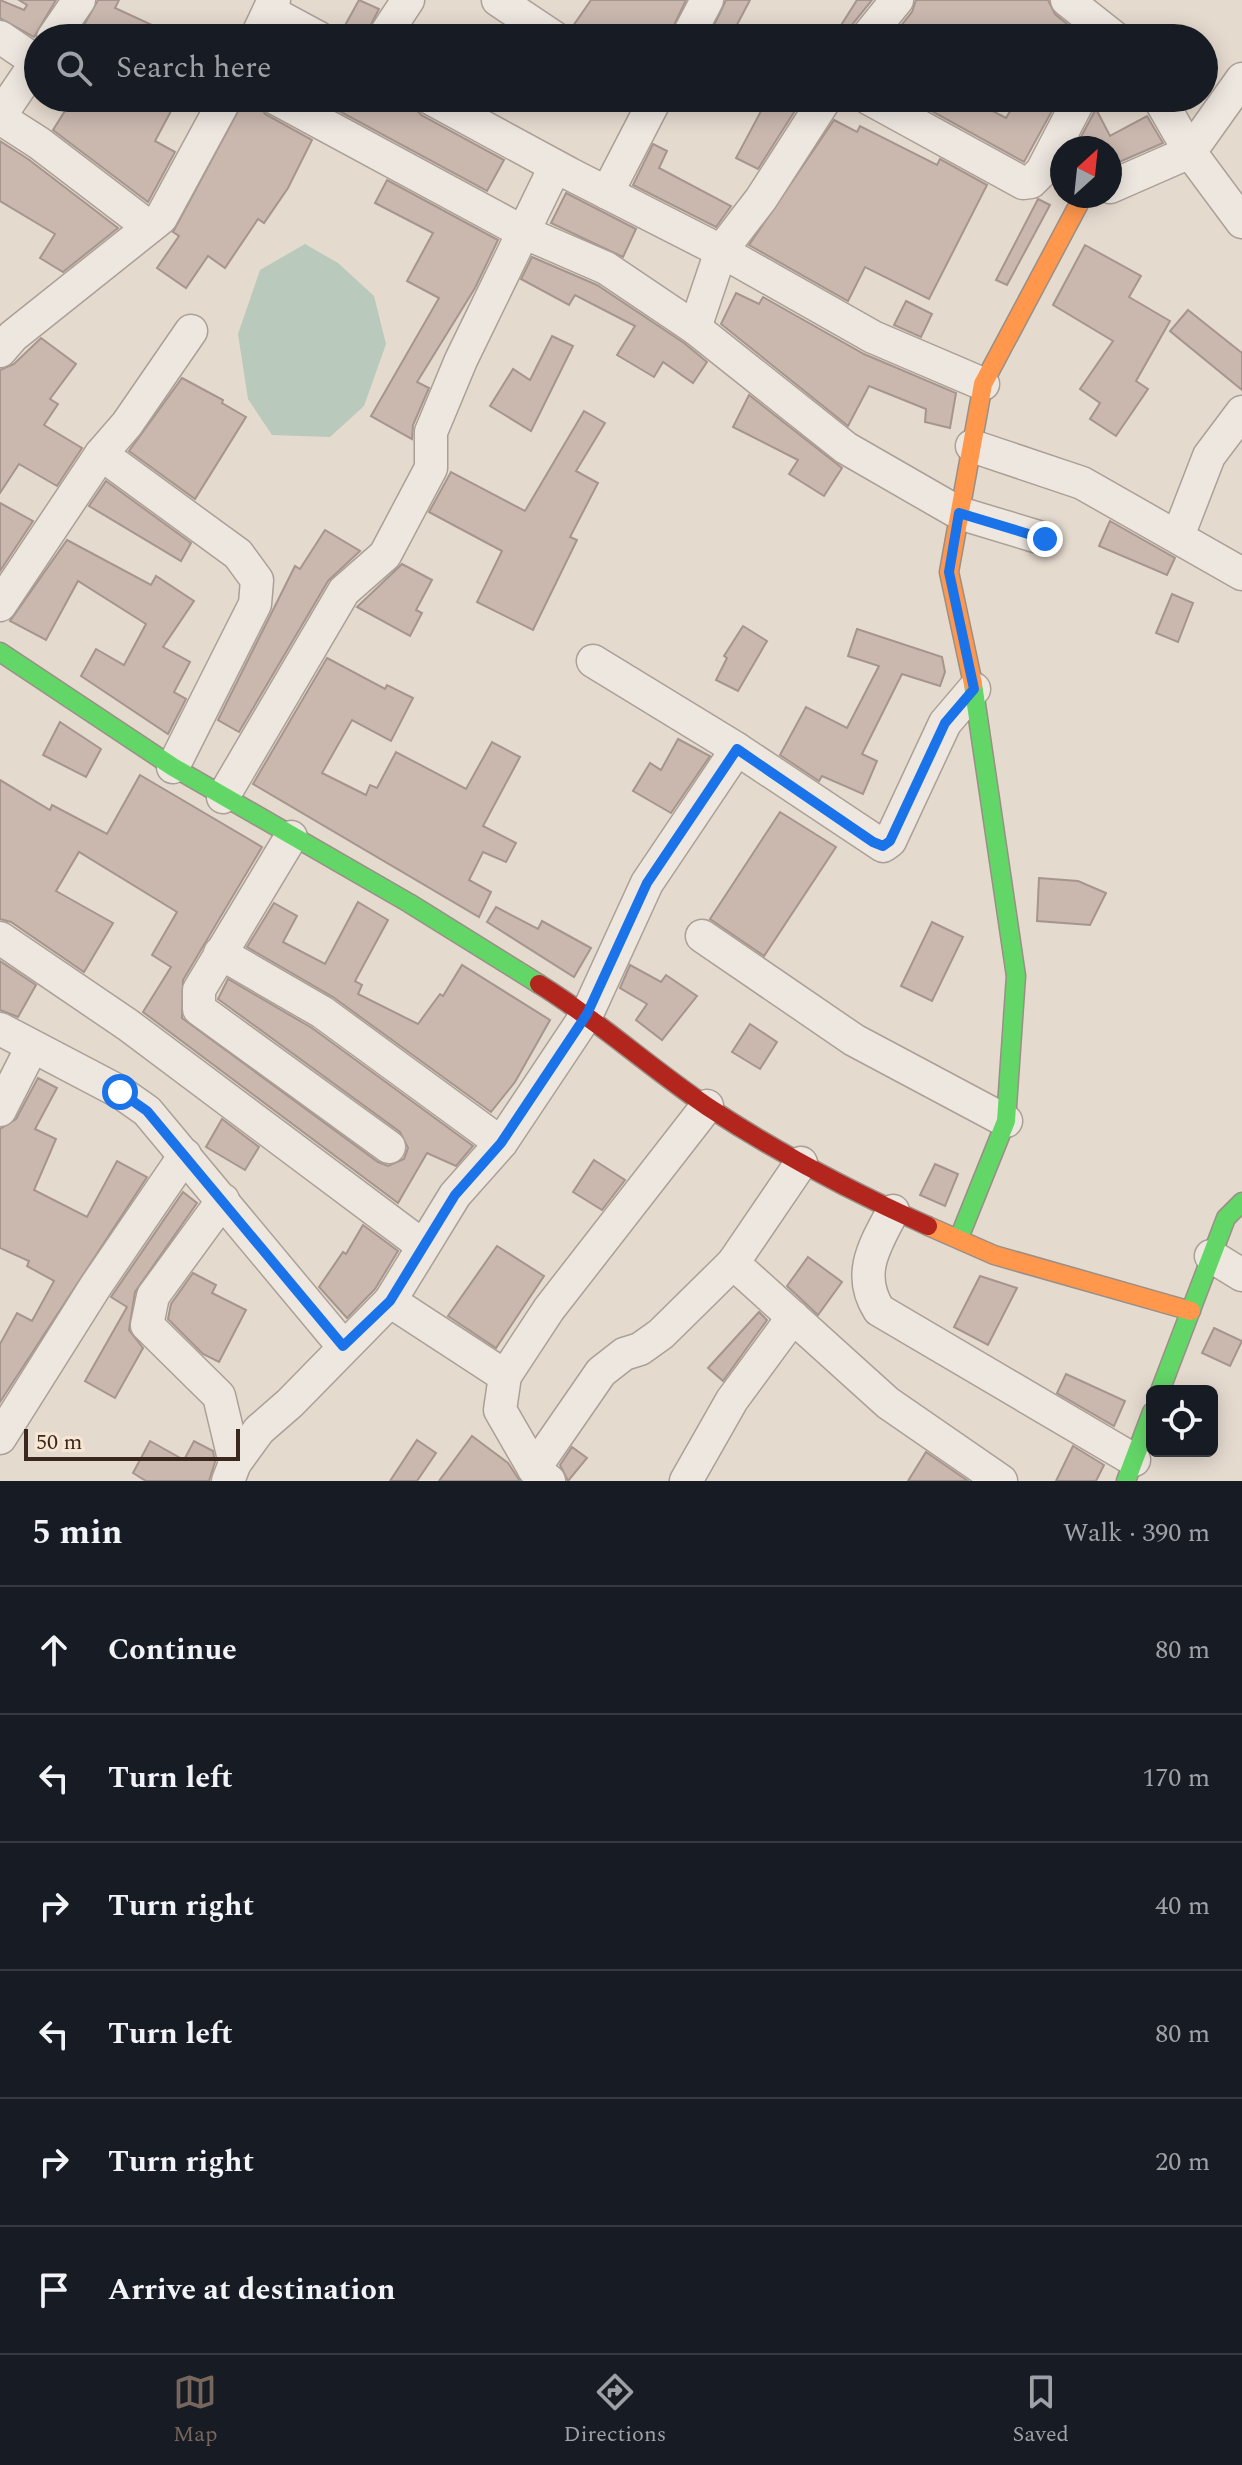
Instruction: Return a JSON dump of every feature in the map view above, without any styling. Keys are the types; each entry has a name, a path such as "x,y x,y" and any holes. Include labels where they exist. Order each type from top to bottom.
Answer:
{"street":[{"path":"63,24 79,0"},
{"path":"392,24 408,0"},
{"path":"498,0 534,24"},
{"path":"694,24 707,0"},
{"path":"877,24 897,0"},
{"path":"1067,0 1097,24"},
{"path":"266,16 285,24"},
{"path":"0,37 24,46"},
{"path":"1122,182 1190,152 1242,79"},
{"path":"24,81 0,117 149,227"},
{"path":"0,351 13,336 161,218 218,112"},
{"path":"301,112 523,232 606,268 695,328 846,448 959,513 1045,539"},
{"path":"455,112 555,167 721,251 873,337 983,384"},
{"path":"607,193 647,112"},
{"path":"695,328 721,251 761,199 817,112"},
{"path":"894,112 1023,183 1031,182 1042,171 1073,112"},
{"path":"1167,112 1190,152 1242,222"},
{"path":"223,797 344,591 385,555 431,468 431,432 461,360 555,167"},
{"path":"959,1238 1006,1121 1016,976 974,689 949,572 983,384 1077,208"},
{"path":"0,605 101,454 127,424 191,331"},
{"path":"1178,536 1209,456 1242,412"},
{"path":"972,446 1082,483 1242,574"},
{"path":"101,454 238,554 257,580 255,604 173,767"},
{"path":"0,652 173,767 409,903 587,1014 707,1106 846,1190 994,1255 1191,1311"},
{"path":"593,661 737,749 883,846 890,841 945,723 974,689"},
{"path":"232,1472 259,1430 290,1403 390,1301 455,1195 501,1143 587,1014 647,883 737,749"},
{"path":"291,837 199,990 199,1009 389,1147"},
{"path":"702,936 854,1040 1006,1121"},
{"path":"0,938 128,1025 423,1246"},
{"path":"220,953 322,1012 501,1143"},
{"path":"0,1029 138,1104 185,1155 343,1346"},
{"path":"0,1110 32,1047"},
{"path":"707,1106 549,1309 505,1376 500,1410 542,1475 601,1372 624,1354 640,1349 661,1334 733,1263 801,1163"},
{"path":"0,1438 95,1287 185,1155"},
{"path":"223,1200 153,1296 147,1325 219,1396 232,1472"},
{"path":"1162,1385 1226,1218 1242,1202"},
{"path":"893,1211 872,1250 868,1271 868,1293 879,1310 1130,1470 1146,1428"},
{"path":"1211,1256 1242,1275"},
{"path":"733,1263 888,1403 1001,1481"},
{"path":"390,1301 505,1376"},
{"path":"686,1481 732,1400 793,1317"}],"shaded area":[{"path":"305,244 338,263 374,296 386,344 364,406 330,437 272,435 248,399 238,334 260,270"}],"building":[{"path":"0,0 24,10 27,5 19,0 56,0 42,24 24,24 24,31 0,18"},
{"path":"98,0 119,0 115,8 150,24 84,24"},
{"path":"359,0 379,9 371,24 346,24"},
{"path":"591,0 686,0 675,24 574,24"},
{"path":"726,0 750,0 737,24 715,24"},
{"path":"857,0 872,0 853,24 842,24"},
{"path":"916,0 1048,0 1055,14 1067,24 902,24 912,12"},
{"path":"64,112 171,112 155,141 175,152 148,202 53,130"},
{"path":"237,112 264,112 312,140 288,188 264,223 258,219 225,268 208,256 186,288 157,268 179,236 173,232"},
{"path":"341,112 418,112 504,160 487,191"},
{"path":"761,112 794,112 758,169 736,158"},
{"path":"933,112 994,112 1006,118 1010,112 1051,112 1024,162"},
{"path":"1094,112 1098,112 1110,136 1081,136"},
{"path":"1147,116 1163,143 1122,161 1122,136 1110,136"},
{"path":"834,120 857,132 860,126 937,165 940,159 987,185 929,299 865,267 848,301 749,245"},
{"path":"0,141 118,228 63,272 40,258 55,234 0,201"},
{"path":"653,144 667,151 659,168 731,206 716,227 633,185"},
{"path":"387,180 498,240 475,288 417,382 429,388 413,425 412,439 371,416 439,298 407,281 433,233 375,203"},
{"path":"566,193 636,229 623,257 551,223"},
{"path":"1038,199 1050,205 1007,285 996,280"},
{"path":"1085,245 1141,276 1129,297 1170,321 1136,381 1148,389 1116,436 1090,419 1100,403 1080,389 1113,341 1053,305"},
{"path":"532,257 597,285 684,343 707,362 693,383 663,362 654,377 617,355 635,326 575,295 569,305 521,279"},
{"path":"736,293 759,304 763,297 864,354 956,393 950,428 925,422 926,409 869,386 848,426 721,324"},
{"path":"906,301 932,314 921,337 894,325"},
{"path":"1188,310 1242,353 1242,390 1170,331"},
{"path":"552,336 573,346 531,431 490,406 513,369 530,380"},
{"path":"41,338 76,364 50,399 58,404 44,425 82,448 57,486 19,464 0,493 0,370 14,364"},
{"path":"182,378 223,400 222,403 246,417 195,499 129,451"},
{"path":"749,395 842,468 824,496 789,474 798,460 733,427"},
{"path":"584,411 605,423 576,471 598,483 570,537 577,540 533,630 477,602 502,551 429,512 451,472 525,511"},
{"path":"106,481 191,543 181,561 89,506"},
{"path":"0,503 33,521 0,571"},
{"path":"1110,521 1175,558 1167,575 1099,546"},
{"path":"325,530 360,551 328,581 239,732 218,720 295,566 300,569"},
{"path":"67,540 151,585 156,576 194,601 163,647 190,662 174,692 186,699 168,734 81,676 96,649 124,665 146,624 78,581 46,640 10,621"},
{"path":"402,564 432,580 416,610 422,613 410,636 357,607"},
{"path":"1172,594 1193,603 1178,642 1156,633"},
{"path":"743,626 767,641 738,691 716,680 727,658 724,656"},
{"path":"857,629 942,657 945,672 940,686 902,674 862,754 877,761 863,794 822,776 819,781 780,755 806,707 847,728 879,666 848,656"},
{"path":"327,658 385,689 387,685 413,698 391,741 352,720 322,773 366,795 370,785 377,788 396,752 466,789 492,742 520,757 483,826 516,843 506,862 483,852 469,880 491,892 479,917 253,784"},
{"path":"60,722 101,749 86,777 43,755"},
{"path":"678,739 710,756 671,813 633,791 650,763 661,770"},
{"path":"140,775 262,847 183,980 182,1018 378,1162 388,1166 404,1159 408,1148 400,1132 218,999 228,979 312,1028 473,1146 456,1166 427,1153 398,1203 143,1012 171,967 152,955 177,912 79,852 56,891 113,923 84,972 11,922 0,919 0,780 50,810 52,805 107,834"},
{"path":"780,812 836,847 764,956 710,919"},
{"path":"1039,878 1078,881 1106,893 1090,925 1037,921"},
{"path":"358,902 388,920 355,981 362,985 358,994 418,1024 440,994 443,996 462,965 550,1020 515,1082 491,1112 333,997 247,947 274,903 297,916 283,942 325,964"},
{"path":"496,907 538,929 542,921 591,948 574,977 487,922"},
{"path":"932,922 963,937 932,1001 901,986"},
{"path":"0,961 36,985 18,1017 0,1010"},
{"path":"630,965 661,982 666,975 697,996 662,1040 636,1020 647,1004 620,988"},
{"path":"750,1024 777,1042 760,1069 732,1052"},
{"path":"38,1078 57,1088 35,1129 56,1139 34,1190 87,1217 117,1161 147,1177 0,1402 0,1344 17,1313 32,1321 54,1281 27,1266 29,1261 0,1248 0,1129 16,1119"},
{"path":"222,1119 259,1147 245,1170 206,1147"},
{"path":"594,1160 625,1180 602,1210 573,1192"},
{"path":"935,1164 958,1174 945,1206 920,1195"},
{"path":"183,1192 197,1203 135,1292 129,1330 143,1348 115,1398 85,1381 127,1307 111,1297"},
{"path":"363,1225 398,1251 375,1289 347,1318 319,1287 343,1252 346,1254"},
{"path":"497,1246 544,1276 496,1348 448,1316"},
{"path":"808,1257 842,1282 818,1315 787,1286"},
{"path":"193,1273 216,1285 212,1293 246,1310 219,1362 203,1354 168,1319 171,1304"},
{"path":"980,1276 1017,1288 988,1345 954,1327"},
{"path":"759,1312 767,1320 723,1381 708,1368"},
{"path":"1214,1328 1242,1341 1230,1366 1202,1353"},
{"path":"1066,1374 1125,1401 1114,1426 1057,1393"},
{"path":"472,1436 508,1463 520,1481 439,1481"},
{"path":"417,1440 436,1453 417,1481 390,1481"},
{"path":"150,1441 184,1460 194,1441 213,1451 215,1462 209,1481 146,1481 133,1473"},
{"path":"1073,1446 1104,1465 1096,1481 1056,1481"},
{"path":"572,1447 587,1458 568,1481 560,1465"},
{"path":"926,1452 968,1481 908,1481"}],"traffic: fast":[{"path":"0,652 173,767 409,903 539,984"},
{"path":"959,1238 1006,1121 1016,976 973,684"},
{"path":"1162,1385 1226,1218 1242,1202"},
{"path":"1126,1481 1146,1428"}],"traffic: slow":[{"path":"973,684 949,572 983,384 1077,208"},
{"path":"928,1226 994,1255 1191,1311"}],"traffic: jam":[{"path":"539,984 734,1124 871,1200 928,1226"}],"route":[{"path":"120,1092 147,1111 343,1346 390,1301 455,1195 501,1143 587,1014 647,883 737,749 883,846 890,841 945,723 974,689 949,572 959,513 1045,539"}]}
